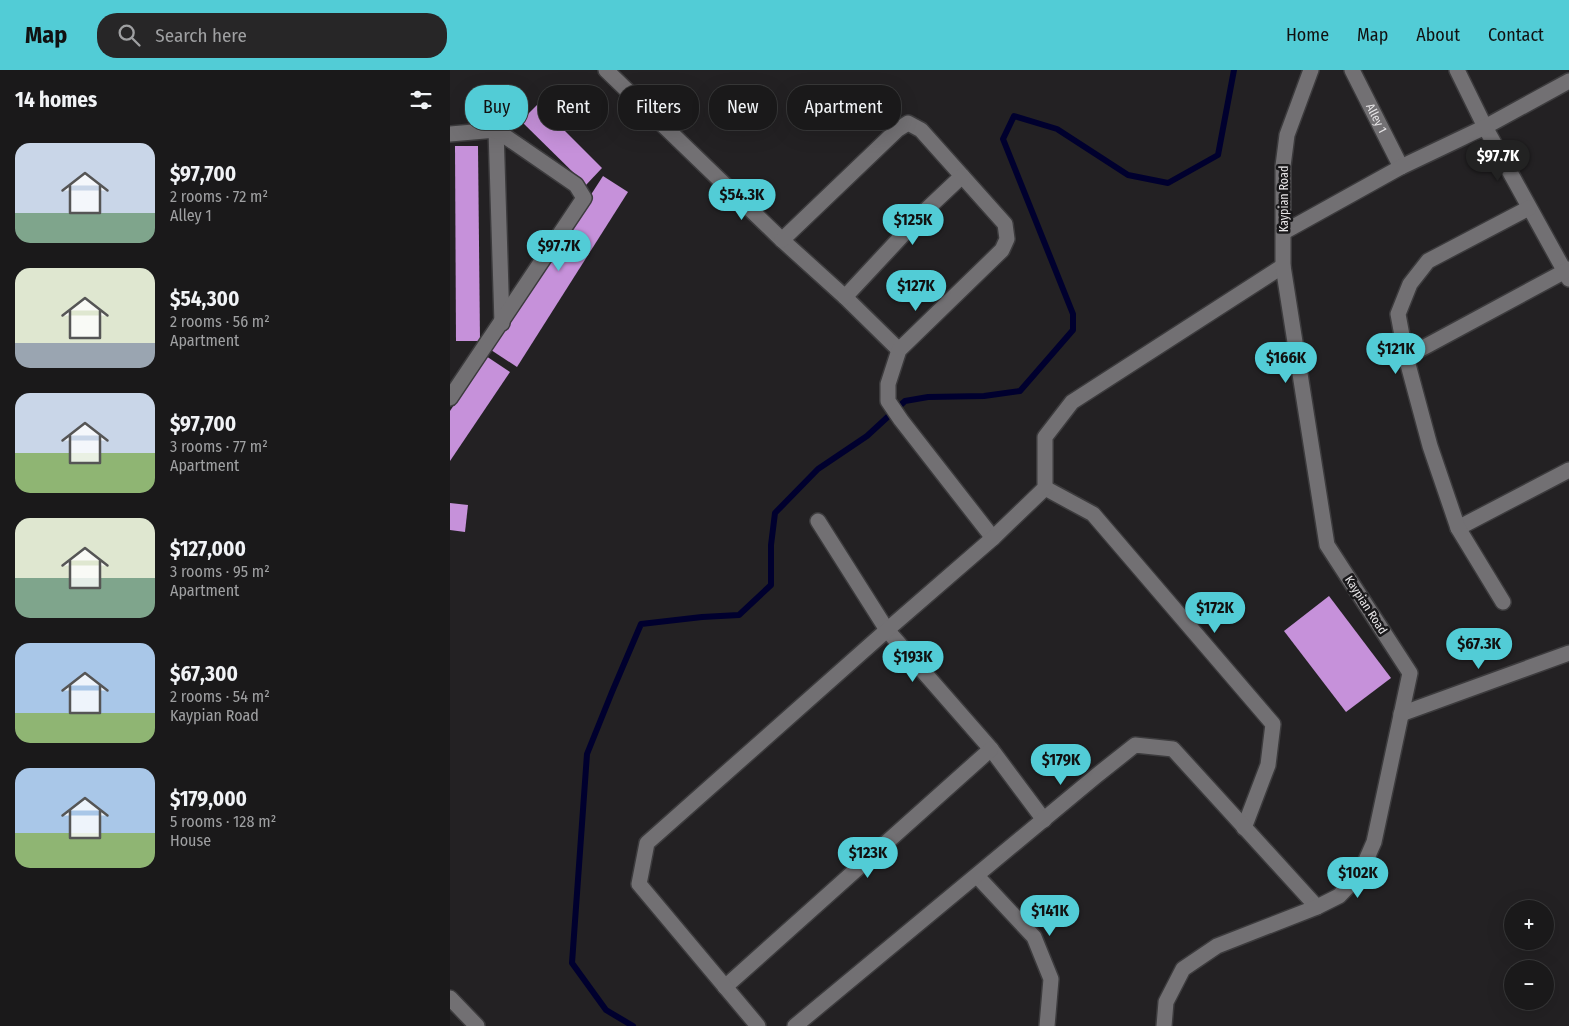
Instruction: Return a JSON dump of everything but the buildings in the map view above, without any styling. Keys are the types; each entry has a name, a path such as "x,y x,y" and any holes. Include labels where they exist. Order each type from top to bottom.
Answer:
{"street":[{"path":"606,70 782,240 845,296 899,350"},
{"name":"Kaypian Road","path":"1164,1026 1166,1002 1183,969 1217,946 1317,907 1339,896 1360,874 1374,842 1410,674 1327,545 1283,266 1283,166 1287,134 1311,70"},
{"name":"Alley 1","path":"1352,70 1401,167"},
{"path":"1406,357 1568,273 1529,208 1485,127 1457,70"},
{"path":"1284,232 1401,167 1485,127 1569,81"},
{"path":"782,240 896,130 908,122 921,130 1006,224 1007,239 1002,250 899,350 888,384 888,401 993,538"},
{"path":"496,130 502,323"},
{"path":"450,134 496,130 576,185 584,198 450,398"},
{"path":"845,296 927,208 962,176"},
{"path":"1503,602 1458,528 1430,446 1406,357 1398,314 1410,284 1428,261 1529,208"},
{"path":"758,1026 638,884 647,843 993,538 1045,488 1045,437 1072,402 1283,266"},
{"path":"1458,528 1569,470"},
{"path":"1045,488 1093,514 1273,724 1268,765 1244,828"},
{"path":"818,521 887,630 991,749 1044,820"},
{"path":"1400,714 1569,653"},
{"path":"795,1026 1135,745 1173,749 1317,907"},
{"path":"725,987 991,749"},
{"path":"977,876 1034,937 1052,979 1047,1026"},
{"path":"450,998 476,1026"}],"waterway":[{"path":"633,1026 606,1010 572,963 587,754 641,624 739,615 771,585 771,545 775,513 818,469 867,436 905,401 928,397 984,396 1020,391 1073,330 1073,314 1003,139 1014,116 1057,129 1128,175 1168,183 1218,155 1234,70"}]}
